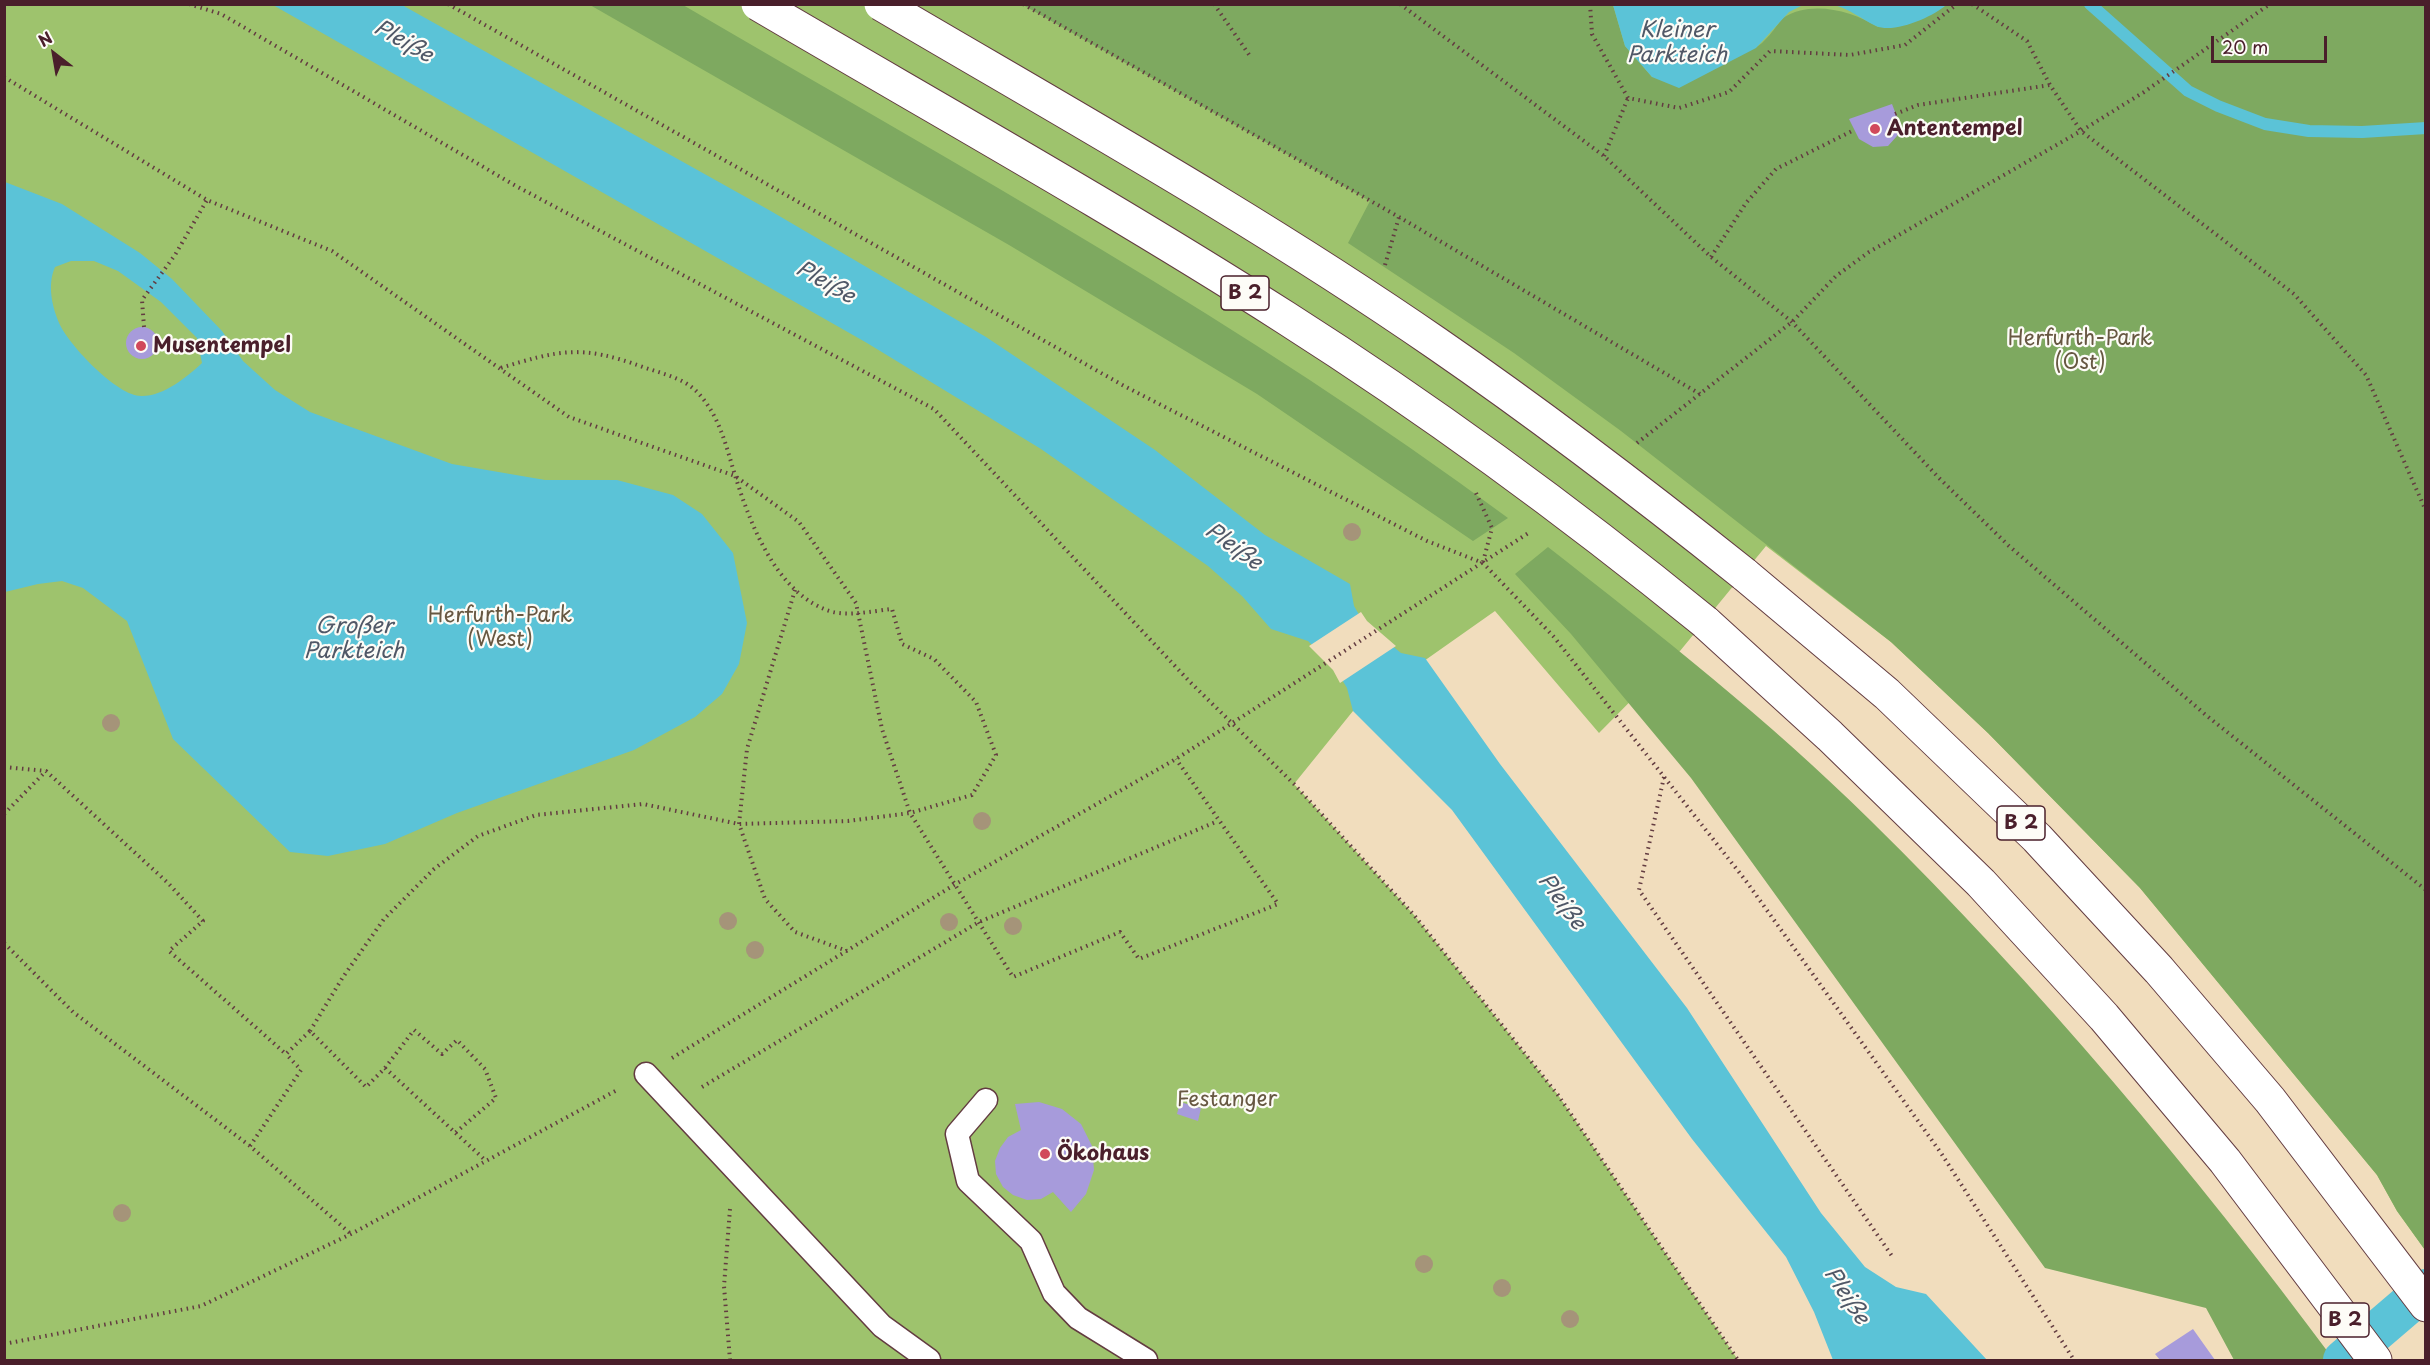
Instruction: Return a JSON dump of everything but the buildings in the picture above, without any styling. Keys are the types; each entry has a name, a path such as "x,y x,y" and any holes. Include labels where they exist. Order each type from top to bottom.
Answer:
{"highway":[{"name":"B 2","path":"758,4 1095,201 1286,318 1514,472 1705,622 1830,736 1981,883 2104,1017 2195,1125 2375,1360"},
{"name":"B 2","path":"881,4 1125,147 1320,267 1425,336 1550,424 1744,574 1887,694 2037,838 2159,970 2270,1100 2426,1305"}],"lane":[{"path":"646,1074 882,1326 929,1360"},
{"path":"986,1100 957,1134 969,1181 1030,1241 1054,1293 1078,1318 1146,1360"}],"path":[{"path":"189,4 221,14 516,186 934,409 1190,682 1294,784 1414,915 1558,1095 1738,1360"},
{"path":"448,4 1126,387 1427,541 1483,563 1554,637 1746,881 1941,1153 2073,1360"},
{"path":"1023,4 1227,118 1700,394 1792,322 1836,276 1869,252 2081,131 2144,92 2270,4"},
{"path":"1214,4 1250,56"},
{"path":"1400,4 1604,156 1711,256 1792,322 1931,470 2009,546 2207,716 2426,890"},
{"path":"1590,4 1592,34 1628,98 1679,108 1729,92 1770,51 1850,55 1905,45 1956,4"},
{"path":"1972,4 2027,41 2050,85 2081,131 2294,294 2366,375 2426,511"},
{"path":"4,77 207,200 332,251 497,369 569,417 735,476 799,522 856,603 882,729 910,813 1013,977 1120,932 1139,959 1278,904 1176,759"},
{"path":"1895,114 1918,105 2050,85"},
{"path":"1604,156 1628,98"},
{"path":"1711,256 1746,203 1776,169 1854,130"},
{"path":"144,327 142,300 175,255 207,200"},
{"path":"286,1054 310,1031 343,977 384,920 434,868 478,836 536,815 643,804 739,824 848,821 910,813 972,795 996,755 976,702 934,659 902,644 892,609 858,613 825,610 795,590 770,556 735,476 714,414 699,393 681,380 625,360 581,350 552,352 497,369"},
{"path":"1479,499 1492,528 1483,563"},
{"path":"4,1344 201,1306 351,1234 646,1074 954,885 1176,759 1449,583"},
{"path":"795,590 747,749 739,824 765,898 795,932 848,951"},
{"path":"4,768 46,771 168,884 203,921 169,951 286,1054 301,1070 250,1146"},
{"path":"4,814 46,771"},
{"path":"1664,776 1639,890 1892,1256"},
{"path":"675,1104 979,922 1218,821"},
{"path":"4,943 74,1012 250,1146 351,1234"},
{"path":"310,1031 366,1087 385,1068 414,1030 442,1054 457,1040 485,1069 495,1098 455,1132"},
{"path":"385,1068 485,1160"},
{"path":"730,1360 724,1286 731,1195 737,1170"}],"green space":[{"name":"Herfurth-Park (Ost)","path":"1946,4 2425,5 2425,1250 2397,1211 2377,1175 2140,888 1988,733 1891,642 1621,431 1514,353 1348,243 1370,201 1023,5 1613,5 1625,46 1652,77 1743,53 1758,46 1766,39 1783,18 1805,9 1831,9 1856,16 1878,27"},
{"path":"5,5 2425,5 2425,1250 2397,1211 2377,1175 2140,888 1988,733 1891,642 1766,546 1680,651 1599,733 1495,611 1353,711 1294,784 1414,915 1558,1095 1738,1360 5,1360"},
{"path":"590,5 683,5 1103,250 1206,314 1309,379 1508,518 1473,541 1257,394 1009,245"},
{"path":"1548,547 1753,713 1832,783 1933,883 2054,1014 2170,1149 2334,1360 2234,1360 2206,1308 2045,1268 1691,778 1571,634 1515,574"}],"water":[{"name":"Kleiner Parkteich","path":"1613,4 1803,5 1789,12 1756,48 1679,88 1652,77 1625,46"},
{"name":"Pleiße","path":"273,5 402,5 769,210 986,337 1155,450 1265,535 1350,584 1354,606 1364,623 1401,653 1425,658 1500,764 1687,1008 1821,1213 1865,1267 1896,1287 1926,1294 1987,1360 1833,1360 1814,1312 1786,1257 1692,1139 1452,810 1353,711 1347,688 1335,668 1308,641 1271,629 1242,596 1208,566 1041,449 867,343"},
{"path":"1834,5 1946,5 1913,23 1884,28"},
{"name":"Großer Parkteich","path":"5,182 62,204 140,253 172,279 222,331 243,361 275,390 310,412 452,464 545,480 617,480 673,495 702,514 733,553 747,623 739,664 722,694 695,717 634,750 457,813 385,844 328,856 290,852 173,739 127,621 83,588 62,581 5,592","holes":["71,261 94,261 118,271 161,302 197,338 202,363 167,389 142,396 120,388 96,369 65,334 55,311 51,289 55,267"]}],"pier":[{"path":"1361,612 1367,621 1396,646 1340,683 1333,670 1309,646"}],"waterway":[{"path":"2090,4 2188,91 2218,106 2265,124 2309,131 2362,132 2426,128"},
{"path":"2343,1360 2426,1289"}],"place":[{"name":"Antentempel","path":"1875,129"},
{"name":"Musentempel","path":"141,346"},
{"name":"Ökohaus","path":"1045,1154"}],"park label":[{"name":"Herfurth-Park (West)","path":"500,628"},
{"name":"Festanger","path":"1227,1100"}]}
